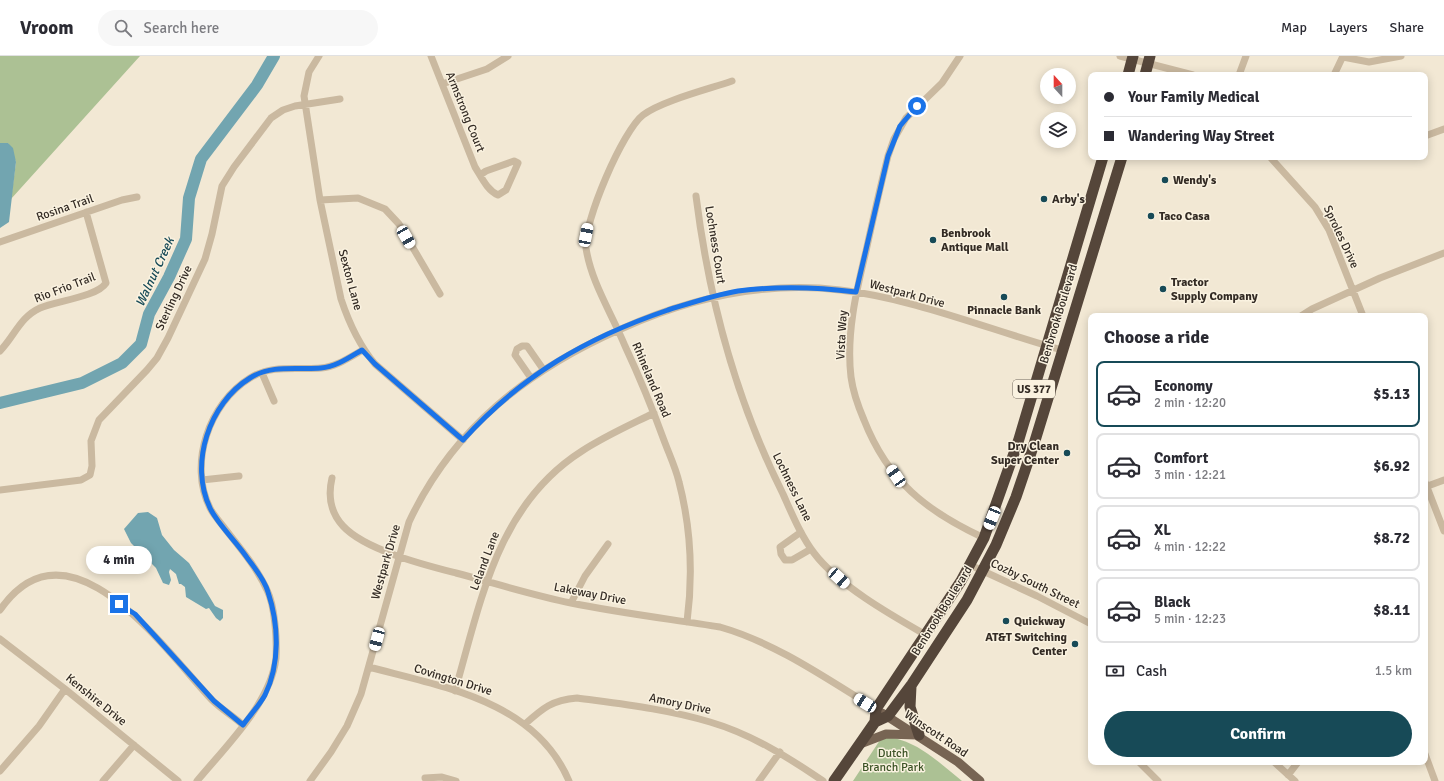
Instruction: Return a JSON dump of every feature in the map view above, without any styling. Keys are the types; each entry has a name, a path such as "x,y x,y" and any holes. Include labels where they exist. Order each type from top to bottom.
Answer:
{"highway":[{"path":"1129,72 1133,58"},
{"path":"1146,72 1149,59"},
{"name":"Benbrook Boulevard","path":"834,781 875,722 876,709 926,635 970,565 984,538 1019,439 1102,160"},
{"name":"Benbrook Boulevard","path":"875,722 888,716 912,684 966,600 996,545 1016,497 1034,444 1121,160"},
{"path":"912,684 910,707 919,735"}],"main road":[{"name":"Winscott Road","path":"876,709 919,735 958,762 980,781"},
{"path":"860,744 886,734 919,735"}],"street":[{"path":"319,56 309,72 304,96 305,105 340,99"},
{"name":"Armstrong Court","path":"431,56 475,167 480,175 491,192 498,195 503,194 518,163 514,161 486,171 480,175"},
{"path":"442,84 487,69 508,56"},
{"name":"Vista Way","path":"960,56 942,83 906,118 894,139 888,156 856,292 851,338 853,387 868,430 880,454 896,476 919,499 944,516 984,538"},
{"path":"1120,56 1149,59 1185,72"},
{"path":"1239,72 1246,56"},
{"path":"1336,72 1343,57 1370,62 1401,56"},
{"name":"Rhineland Road","path":"687,622 691,579 690,558 679,482 654,413 597,285 586,247 588,226 601,188 631,130 641,116 662,105 732,81"},
{"name":"Sexton Lane","path":"305,105 320,200 341,299 362,350 375,364 463,440"},
{"name":"Sterling Drive","path":"0,490 81,480 90,475 92,466 91,441 99,420 157,358 205,259 211,240 222,186 234,167 272,118 283,110 305,105"},
{"path":"1428,135 1444,129"},
{"name":"Sproles Drive","path":"1273,160 1315,207 1329,230 1362,313"},
{"name":"Lochness Court","path":"696,196 702,247 712,297"},
{"name":"Rosina Trail","path":"0,242 122,200 137,197"},
{"path":"320,200 358,198 385,209 399,224 440,294"},
{"name":"Rio Frio Trail","path":"0,351 30,314 40,308 98,290 106,283 86,212"},
{"path":"1306,313 1354,290 1444,253"},
{"name":"Westpark Drive","path":"310,781 331,752 347,726 361,694 409,522 421,496 445,460 500,401 543,369 572,352 644,318 712,297 737,291 781,288 824,289 856,292 891,299 1062,350"},
{"name":"Lochness Lane","path":"712,297 721,333 744,406 759,446 812,549 847,585 926,635"},
{"path":"531,378 515,355 517,349 522,346 527,346 543,369"},
{"path":"197,781 243,725 264,696 272,678 276,659 276,628 268,591 248,559 210,509 202,480 202,453 208,432 226,399 251,377 272,369 323,368 344,360 362,350"},
{"path":"262,373 274,401"},
{"name":"Leland Lane","path":"455,691 487,581 498,550 512,524 529,499 553,474 581,451 654,413"},
{"path":"202,480 239,476"},
{"name":"Lakeway Drive","path":"332,478 330,499 335,515 343,526 363,540 399,557 571,603 720,627 747,636 830,680 876,709"},
{"path":"1428,484 1444,480"},
{"path":"1428,490 1444,531"},
{"path":"802,532 780,546 781,554 785,560 792,560 812,549"},
{"path":"571,603 584,576 608,544"},
{"name":"Cozby South Street","path":"970,565 1038,596 1088,622"},
{"path":"0,610 16,591 38,577 52,574 78,578 135,614 214,701 243,725"},
{"name":"Kenshire Drive","path":"0,639 65,689 178,781"},
{"name":"Covington Drive","path":"369,667 455,691 491,703 525,724 547,746 568,781"},
{"path":"0,771 39,726 65,689"},
{"name":"Amory Drive","path":"525,724 551,703 577,698 630,705 710,722 780,752 824,781"},
{"path":"103,781 134,745"},
{"path":"759,781 780,752"},
{"path":"1428,762 1435,781"},
{"path":"1142,765 1158,781"},
{"path":"1277,765 1295,781"},
{"path":"1288,775 1296,765"},
{"path":"425,778 442,777 456,781"}],"green space":[{"path":"0,56 140,56 11,199 16,162 8,143 0,143"},
{"name":"Dutch Branch Park","path":"882,737 905,741 915,746 935,759 962,781 853,781"}],"water":[{"path":"0,143 8,143 13,148 16,162 9,222 0,228"},
{"path":"148,512 157,518 162,535 174,550 189,563 215,606 223,610 223,618 220,621 209,608 206,609 186,597 185,587 179,584 176,574 170,569 169,572 171,580 169,585 163,583 156,568 131,543 124,529 138,513"}],"waterway":[{"name":"Walnut Creek","path":"0,403 82,383 122,363 141,344 149,314 169,277 186,239 189,198 201,159 257,85 274,56"}],"place":[{"name":"Wendy's","path":"1165,180"},
{"name":"Arby's","path":"1044,199"},
{"name":"Taco Casa","path":"1151,216"},
{"name":"Benbrook Antique Mall","path":"933,240"},
{"name":"Tractor Supply Company","path":"1163,289"},
{"name":"Pinnacle Bank","path":"1004,297"},
{"name":"Dry Clean Super Center","path":"1067,453"},
{"name":"Quickway","path":"1006,621"},
{"name":"AT&T Switching Center","path":"1075,644"}],"route":[{"path":"119,604 135,614 214,701 243,725 264,696 272,678 276,659 276,628 268,591 248,559 210,509 204,492 202,480 202,453 208,432 226,399 251,377 272,369 323,368 344,360 362,350 375,364 463,440 500,401 534,375 566,355 644,318 712,297 737,291 781,288 824,289 856,292 888,156 900,126 917,106"}]}
